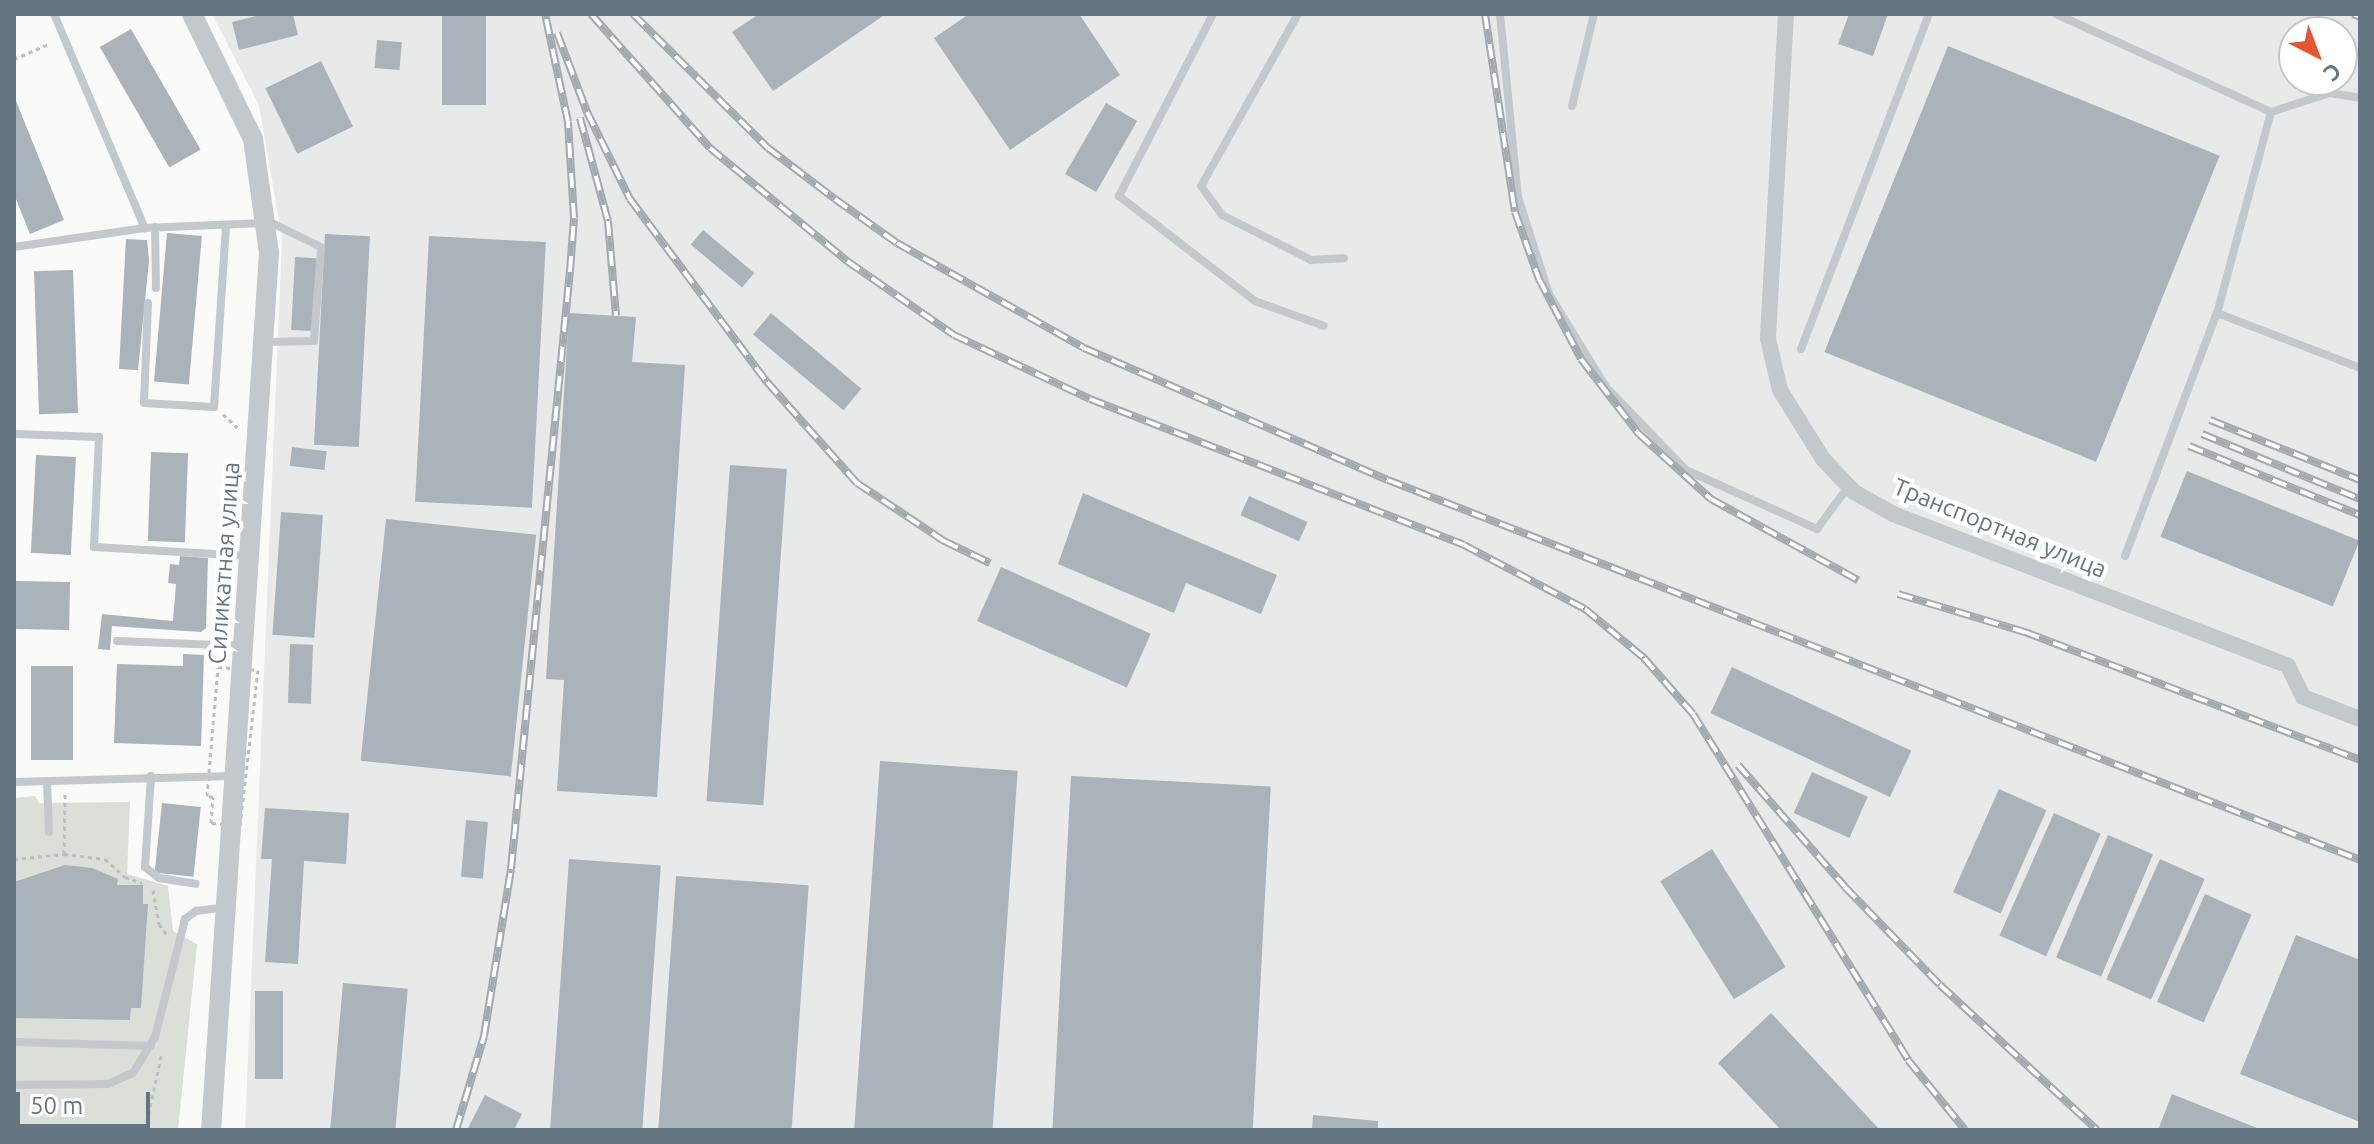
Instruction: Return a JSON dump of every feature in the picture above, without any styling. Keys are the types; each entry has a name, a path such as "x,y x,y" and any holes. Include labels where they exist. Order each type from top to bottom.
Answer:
{"street":[{"name":"Силикатная улица","path":"192,14 253,139 269,253 246,646 222,908 211,1130"},
{"name":"Транспортная улица","path":"1786,14 1768,339 1772,364 1791,410 1848,487 1893,514 2288,666 2303,697 2360,719"}],"lane":[{"path":"54,14 145,228"},
{"path":"1213,14 1119,196 1255,301 1324,326"},
{"path":"1298,14 1201,186 1222,215 1311,260 1344,258"},
{"path":"1500,14 1518,197 1549,294 1606,387 1686,470 1817,529 1848,487"},
{"path":"1572,106 1594,14"},
{"path":"1801,349 1929,14"},
{"path":"2056,14 2271,112 2330,93 2360,98"},
{"path":"2125,556 2217,313 2271,112"},
{"path":"14,247 145,228 264,221 321,247 314,341 263,342"},
{"path":"148,303 144,403 214,407 226,225"},
{"path":"155,227 156,288"},
{"path":"2217,313 2360,368"},
{"path":"14,434 99,437 94,547 251,557"},
{"path":"117,641 246,646"},
{"path":"151,776 145,867 159,878 196,884"},
{"path":"14,782 232,776"},
{"path":"47,781 49,832"},
{"path":"14,1085 108,1084 133,1073 151,1046 177,941 189,913 222,908"},
{"path":"14,1042 151,1046"}],"path":[{"path":"14,59 66,37"},
{"path":"64,780 64,854"},
{"path":"14,859 64,854 105,859 125,877 153,887 159,924 177,941"},
{"path":"124,1130 145,1130 164,1041"}],"shaded area":[{"path":"212,14 2360,14 2360,1130 245,1130 282,238 259,105"},
{"path":"35,796 39,803 130,802 127,874 168,886 173,931 197,944 178,1130 14,1130 14,798"}],"building":[{"path":"264,14 293,14 298,35 239,50 232,22"},
{"path":"442,14 486,14 486,105 442,105"},
{"path":"759,14 886,14 773,91 732,32"},
{"path":"969,14 1079,14 1120,75 1010,150 934,38"},
{"path":"1849,14 1888,14 1873,56 1838,44"},
{"path":"131,29 201,149 169,167 100,47"},
{"path":"377,40 402,42 399,70 375,68"},
{"path":"1948,46 2220,156 2096,462 1824,352"},
{"path":"321,61 353,127 297,154 265,88"},
{"path":"14,96 64,220 30,234 14,194"},
{"path":"1106,103 1137,121 1096,192 1065,174"},
{"path":"703,230 754,273 742,288 691,245"},
{"path":"167,233 202,236 189,384 154,381"},
{"path":"325,234 370,236 359,447 314,445"},
{"path":"429,236 546,242 532,508 415,502"},
{"path":"126,239 147,240 149,261 138,370 119,369"},
{"path":"295,257 317,258 313,331 291,330"},
{"path":"73,270 78,413 39,414 34,271"},
{"path":"569,313 636,317 632,362 685,365 657,797 557,791 564,680 546,679"},
{"path":"771,313 861,389 843,410 753,334"},
{"path":"292,447 327,451 324,470 290,466"},
{"path":"151,452 188,453 185,542 148,541"},
{"path":"36,455 76,457 71,555 31,553"},
{"path":"730,465 787,469 763,805 706,801"},
{"path":"2187,471 2359,541 2333,607 2160,537"},
{"path":"1083,493 1277,575 1261,614 1186,583 1174,613 1058,564"},
{"path":"1249,496 1307,522 1299,541 1240,515"},
{"path":"281,512 323,515 314,638 272,635"},
{"path":"386,519 536,535 511,776 361,761"},
{"path":"180,556 208,558 206,628 201,632 112,626 110,650 98,649 102,614 173,621 176,584 168,583 170,564 179,565"},
{"path":"1001,567 1151,634 1127,688 977,621"},
{"path":"16,581 70,582 69,630 15,629"},
{"path":"290,644 313,645 311,704 288,703"},
{"path":"183,654 204,655 201,746 114,743 117,664 183,666"},
{"path":"31,666 73,666 73,760 31,760"},
{"path":"1732,667 1911,751 1890,797 1710,713"},
{"path":"880,761 1018,771 993,1130 854,1130"},
{"path":"1812,772 1868,797 1849,838 1794,813"},
{"path":"1071,776 1271,786 1253,1130 1052,1130"},
{"path":"1999,789 2047,810 2001,913 1953,892"},
{"path":"162,803 201,807 193,877 155,873"},
{"path":"265,808 349,813 346,864 304,861 298,964 265,962 272,859 261,859"},
{"path":"2054,813 2101,834 2046,956 1999,935"},
{"path":"466,820 488,822 483,879 461,877"},
{"path":"2108,835 2153,854 2101,977 2056,957"},
{"path":"1712,849 1786,967 1734,999 1660,881"},
{"path":"569,859 661,865 642,1130 550,1129"},
{"path":"2160,859 2205,879 2151,1000 2106,980"},
{"path":"65,865 92,868 118,879 117,885 143,885 143,904 148,904 141,1008 131,1008 130,1020 14,1018 14,882"},
{"path":"676,876 809,885 792,1130 658,1130"},
{"path":"2205,894 2252,915 2204,1023 2157,1002"},
{"path":"2296,935 2360,960 2360,1122 2240,1074"},
{"path":"343,983 408,989 395,1130 330,1130"},
{"path":"255,991 283,991 283,1079 255,1079"},
{"path":"1771,1013 1880,1130 1781,1130 1718,1063"},
{"path":"2172,1094 2262,1130 2158,1130"},
{"path":"485,1095 522,1114 514,1130 467,1130"},
{"path":"1313,1115 1378,1121 1378,1130 1312,1130"}],"railway":[{"path":"456,1130 484,1036 511,869 570,271 574,218 568,122 545,14"},
{"path":"591,14 710,148 847,261 954,335 1090,399 1464,545 1585,609 1644,658 1693,714 1908,1060 1965,1130"},
{"path":"633,14 768,148 835,199 897,243 1084,348 1388,480 2360,860"},
{"path":"1485,14 1515,212 1539,279 1581,359 1639,434 1711,499 1858,580"},
{"path":"2353,14 2360,17"},
{"path":"557,33 587,112 630,199 767,382 857,483 944,541 990,563"},
{"path":"580,118 608,221 616,316"},
{"path":"2210,420 2360,480"},
{"path":"2202,434 2360,499"},
{"path":"2189,446 2360,515"},
{"path":"1898,594 2025,632 2360,760"},
{"path":"1738,765 1845,887 1940,985 2097,1130"}]}
